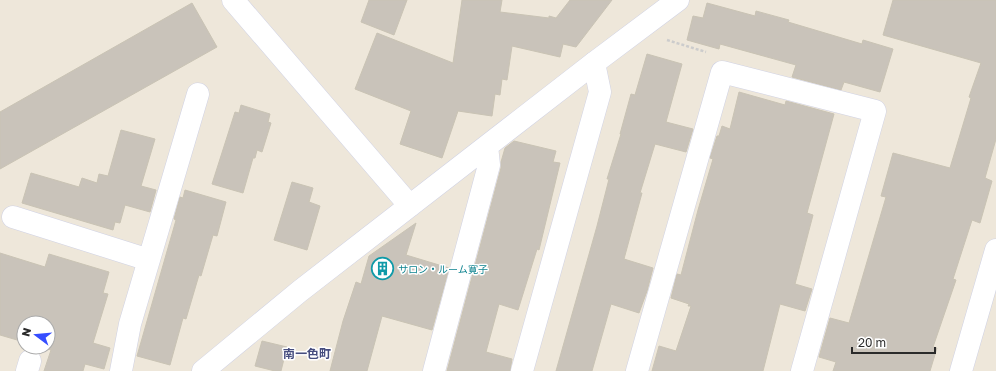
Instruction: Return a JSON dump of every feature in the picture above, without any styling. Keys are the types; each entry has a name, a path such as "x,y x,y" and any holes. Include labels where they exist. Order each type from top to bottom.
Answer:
{"street":[{"path":"233,0 410,206"},
{"path":"203,371 300,292 410,206 594,63 678,0"},
{"path":"522,371 600,92 594,63"},
{"path":"637,371 722,72 875,112 802,371"},
{"path":"121,371 130,324 198,94"},
{"path":"434,371 490,165 487,146"},
{"path":"13,217 149,260"},
{"path":"961,371 996,250"}],"path":[{"path":"646,24 669,41 706,52 722,72"}],"building":[{"path":"369,0 407,0 394,35 361,22"},
{"path":"462,0 502,0 500,12 549,18 549,16 556,18 570,0 612,0 576,47 563,44 560,57 512,46 507,80 502,79 500,95 495,94 492,116 458,111 442,158 400,144 411,111 355,89 377,33 453,63"},
{"path":"893,0 996,0 996,139 985,178 992,181 980,223 972,220 953,279 956,280 933,347 937,348 930,371 833,371 836,362 819,357 830,318 849,323 886,197 881,196 893,153 950,168 971,98 969,97 981,63 883,35"},
{"path":"192,3 217,47 0,169 0,112"},
{"path":"707,3 755,16 756,11 789,20 788,22 862,44 863,40 893,49 880,92 844,82 841,90 792,77 796,65 720,44 719,49 687,40 693,16 703,18"},
{"path":"647,54 682,64 666,122 693,129 686,152 655,144 640,193 642,193 624,259 653,268 647,291 639,313 611,304 592,371 556,371 597,226 609,179 607,179 621,134 631,94 635,95"},
{"path":"739,92 785,105 786,101 834,114 807,213 813,215 795,284 812,289 805,311 780,304 763,371 652,371 659,346 676,351 691,306 671,298 677,274 681,275 713,159 710,158 717,136 719,136 722,126 730,129"},
{"path":"241,105 270,114 268,122 271,123 262,152 257,150 255,158 253,158 243,193 212,184 235,112 239,113"},
{"path":"121,130 155,139 141,186 156,190 150,212 125,205 120,223 115,222 113,230 22,203 31,173 79,187 82,178 97,183 99,174 108,176"},
{"path":"514,141 556,151 553,162 560,163 539,250 537,249 518,310 499,304 486,352 512,359 510,371 447,371 505,148"},
{"path":"292,182 313,188 309,202 320,206 307,250 274,240"},
{"path":"185,190 226,202 217,236 213,235 186,319 183,318 170,365 137,356 176,220 174,219 180,197 183,198"},
{"path":"416,223 406,255 449,268 432,330 382,316 367,371 330,371 343,321 356,282 361,284 369,256"},
{"path":"0,253 45,267 49,254 109,272 103,293 108,294 93,343 110,348 104,369 85,364 83,371 44,371 49,355 56,355 56,315 16,315 16,340 0,335"},
{"path":"262,341 287,347 281,371 255,366"}],"place":[{"name":"サロン・ルーム寛子","path":"383,269"}],"district":[{"name":"南一色町","path":"307,353"}]}
